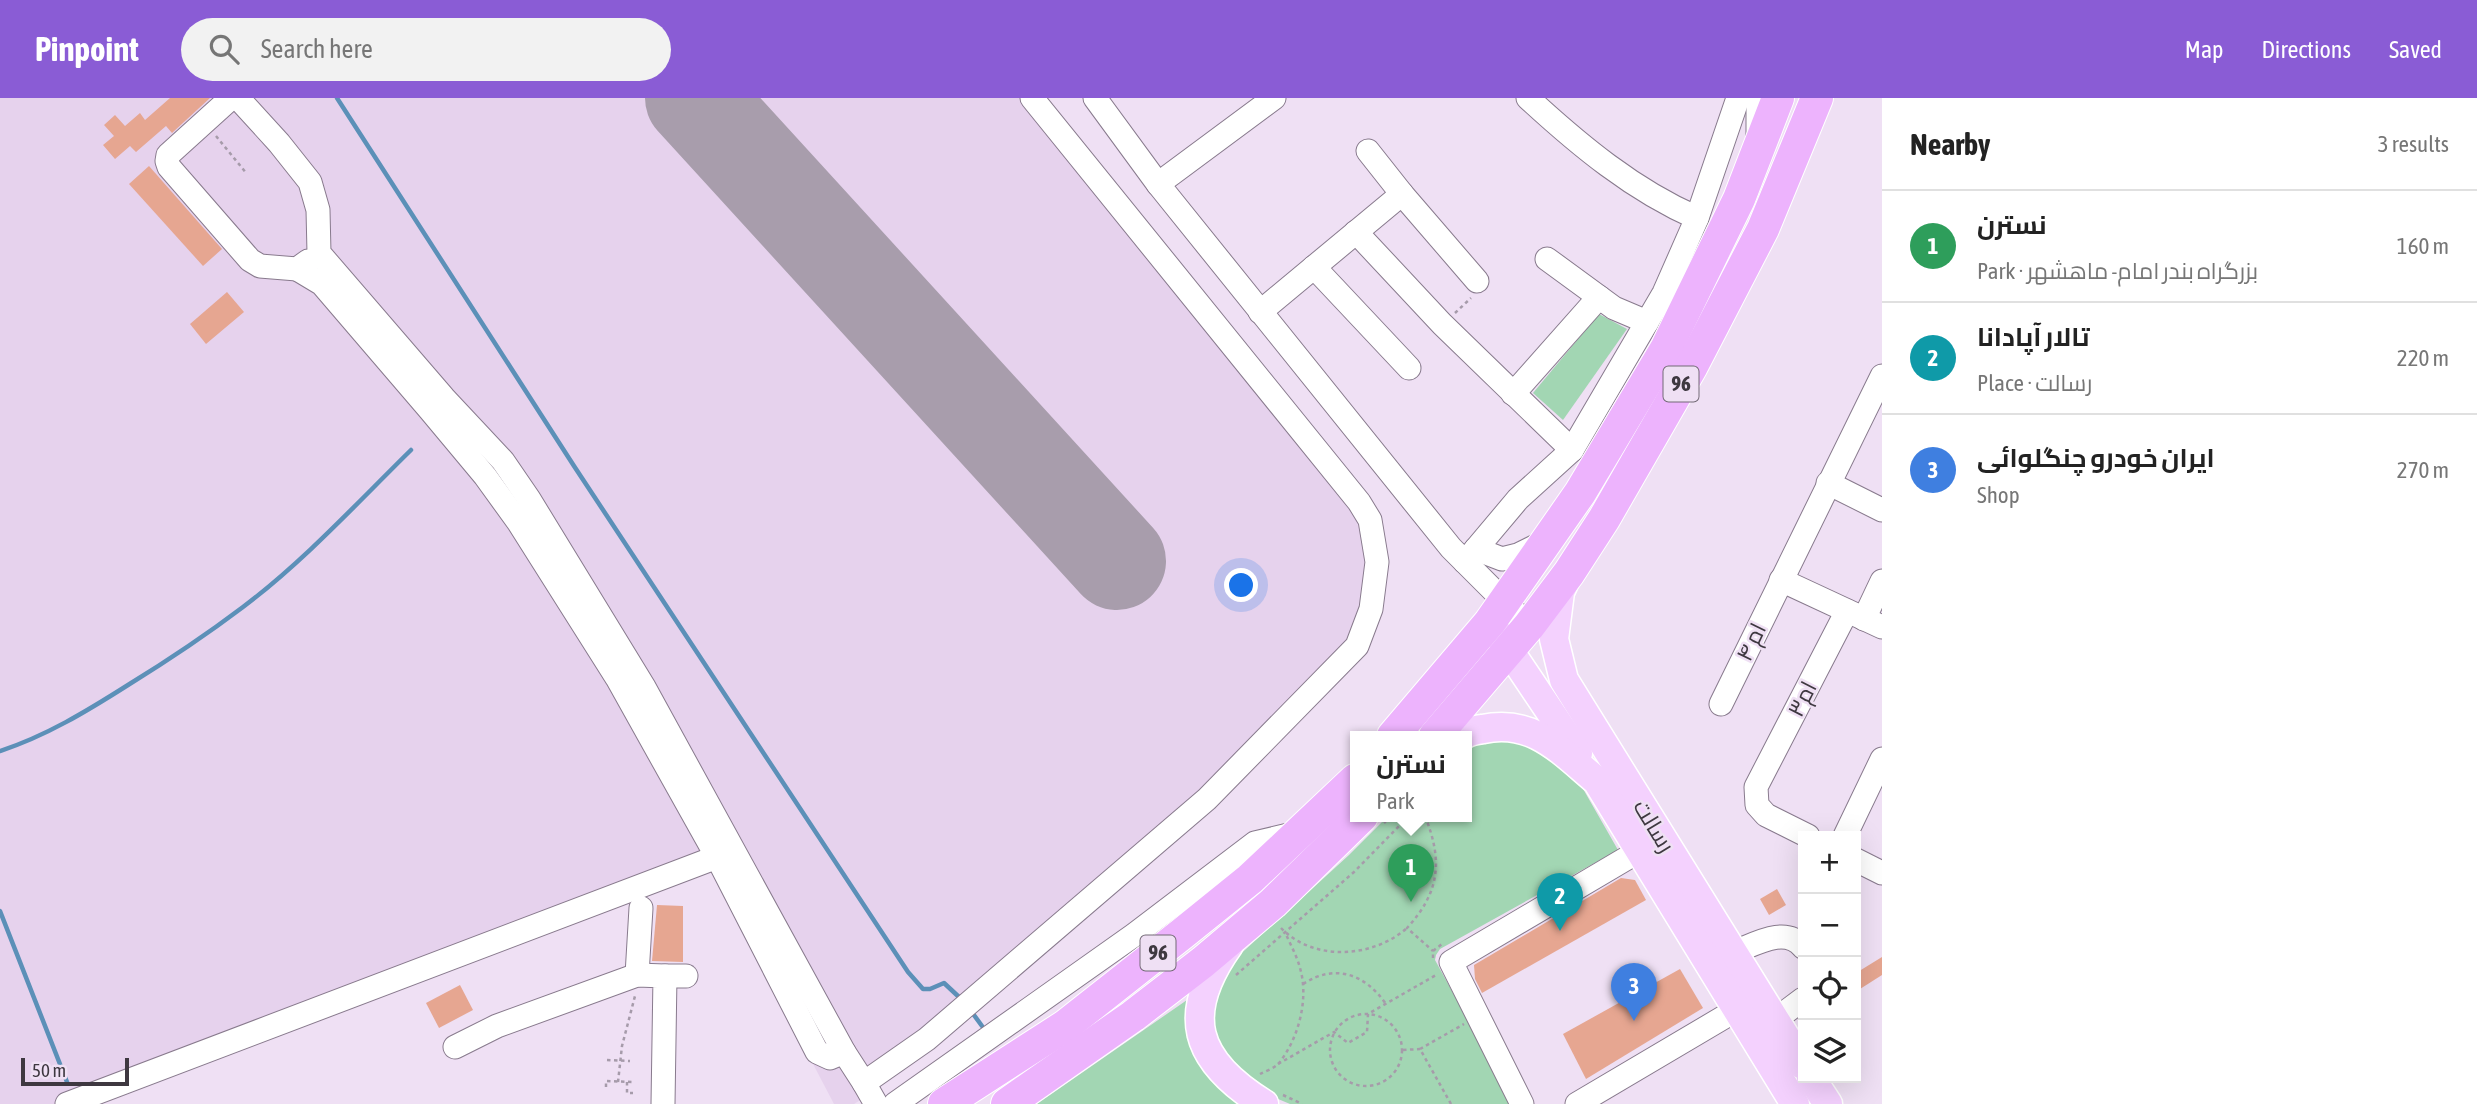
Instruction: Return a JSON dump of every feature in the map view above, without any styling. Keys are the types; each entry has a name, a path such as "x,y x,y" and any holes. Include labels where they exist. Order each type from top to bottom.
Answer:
{"highway":[{"name":"96","path":"1397,731 1497,612 1580,493 1666,349 1739,199 1778,98"},
{"name":"96","path":"1439,731 1529,626 1569,573 1604,519 1692,366 1763,229 1817,98"},
{"name":"96","path":"944,1104 1065,1026 1250,880 1350,785"},
{"name":"96","path":"1007,1104 1133,1016 1203,962 1264,923 1357,822"}],"main road":[{"name":"رسالت","path":"1569,573 1560,592 1554,639 1564,680 1798,1057"},
{"name":"رسالت","path":"1497,612 1508,650 1597,781 1795,1104"},
{"path":"1529,626 1564,680"},
{"name":"رسالت","path":"1472,731 1495,726 1524,729 1550,741 1597,781"},
{"path":"1264,923 1216,963 1203,989 1199,1008 1201,1032 1209,1055 1223,1074 1240,1089 1273,1100"},
{"path":"1814,1083 1828,1104"}],"street":[{"path":"231,98 168,155 169,167 250,260 260,266 297,269 322,284 485,476 519,523 617,678 717,857 817,1052 825,1058 840,1055"},
{"path":"238,98 310,182 318,210 319,253 444,398 503,461 529,499 645,687 840,1055 864,1083 876,1104"},
{"path":"864,1083 927,1039 1207,799 1357,646 1371,609 1377,562 1375,540 1370,520 1359,502 1032,98"},
{"path":"1095,98 1158,184 1451,548 1470,556 1502,559 1518,555 1546,541"},
{"path":"1158,184 1274,98"},
{"path":"1528,98 1579,145 1663,203 1697,218"},
{"path":"1470,556 1518,499 1572,450 1664,293 1697,218 1738,98"},
{"path":"1757,151 1758,98"},
{"path":"1368,151 1477,281"},
{"path":"1261,312 1402,194"},
{"path":"1356,232 1442,324 1572,450"},
{"path":"297,269 319,253"},
{"path":"1547,259 1614,308 1647,322"},
{"path":"1314,267 1409,368"},
{"path":"1513,394 1599,297"},
{"name":"ام ۴","path":"1721,704 1882,376"},
{"path":"1828,483 1882,510"},
{"path":"1470,556 1497,612 1529,626"},
{"path":"1781,580 1864,619"},
{"name":"ام۳","path":"1798,831 1766,815 1757,805 1756,787 1864,619 1882,581"},
{"path":"1847,831 1882,759"},
{"path":"895,1104 1134,936 1255,844 1300,832"},
{"path":"1522,1104 1441,956 1639,851"},
{"path":"67,1104 717,857"},
{"path":"1861,862 1882,873"},
{"path":"637,975 641,908"},
{"path":"1732,953 1776,937 1789,936 1798,941"},
{"path":"455,1047 496,1027 637,975 676,976 663,1104"},
{"path":"1775,1020 1798,1003"},
{"path":"1577,1104 1736,1010"}],"path":[{"path":"205,123 247,174"},
{"path":"1442,324 1475,295 1477,281"},
{"path":"1235,976 1264,923 1354,872 1403,822"},
{"path":"1264,923 1303,943 1344,953 1382,945 1406,928 1431,894 1436,874 1433,840 1427,822"},
{"path":"1264,923 1300,968 1303,984 1303,1007 1296,1032 1278,1064"},
{"path":"1240,1089 1334,1032 1348,1018 1368,1014 1440,973 1441,956 1406,928"},
{"path":"1303,984 1316,976 1349,974 1365,981 1386,1004"},
{"path":"618,1082 637,975"},
{"path":"1334,1032 1348,1043 1367,1032 1368,1014"},
{"path":"1334,1032 1329,1049 1331,1062 1338,1073 1347,1081 1359,1085 1372,1086 1384,1081 1394,1073 1400,1062 1400,1038 1394,1027 1384,1018 1368,1014"},
{"path":"1402,1050 1420,1049 1466,1023"},
{"path":"1420,1049 1451,1104"},
{"path":"607,1060 630,1060"},
{"path":"606,1087 606,1081 634,1082"},
{"path":"627,1082 625,1093 633,1093"},
{"path":"1273,1100 1302,1104"}],"shaded area":[{"path":"0,98 1039,98 1370,506 1368,643 870,1094 854,1104 834,1104 710,867 93,1104 0,1104"}],"green space":[{"path":"1599,314 1627,329 1563,420 1533,393"},
{"path":"1517,738 1574,773 1618,850 1440,949 1436,955 1435,960 1514,1104 1290,1104 1249,1082 1231,1066 1217,1047 1208,1004 1234,960 1382,822 1472,822 1472,744"},
{"path":"1187,1000 1188,1034 1193,1052 1213,1078 1246,1104 1037,1104"}],"building":[{"path":"170,98 210,98 172,133 166,126 136,152 130,146 115,159 103,145 114,136 104,125 115,115 125,126 140,113 145,120"},
{"path":"149,166 222,249 203,266 129,184"},
{"path":"227,292 244,312 206,344 190,324"},
{"path":"1621,878 1635,880 1646,900 1482,993 1475,979 1474,965"},
{"path":"1777,889 1786,905 1769,915 1760,899"},
{"path":"657,905 683,906 683,962 652,961"},
{"path":"1882,957 1882,975 1861,988 1861,970"},
{"path":"1680,969 1703,1008 1586,1079 1563,1034"},
{"path":"460,985 473,1010 439,1028 426,1003"}],"waterway":[{"path":"337,98 574,466 908,972 923,989 944,983 959,997"},
{"path":"0,751 34,738 113,695 229,617 309,551 411,450"},
{"path":"0,911 67,1082"},
{"path":"971,1011 982,1026"}],"runway":[{"path":"694,98 1117,561"}],"place":[{"name":"نسترن","path":"1411,902"},
{"name":"تالار آپادانا","path":"1560,931"},
{"name":"ایران خودرو چنگلوائی","path":"1634,1021"}]}
